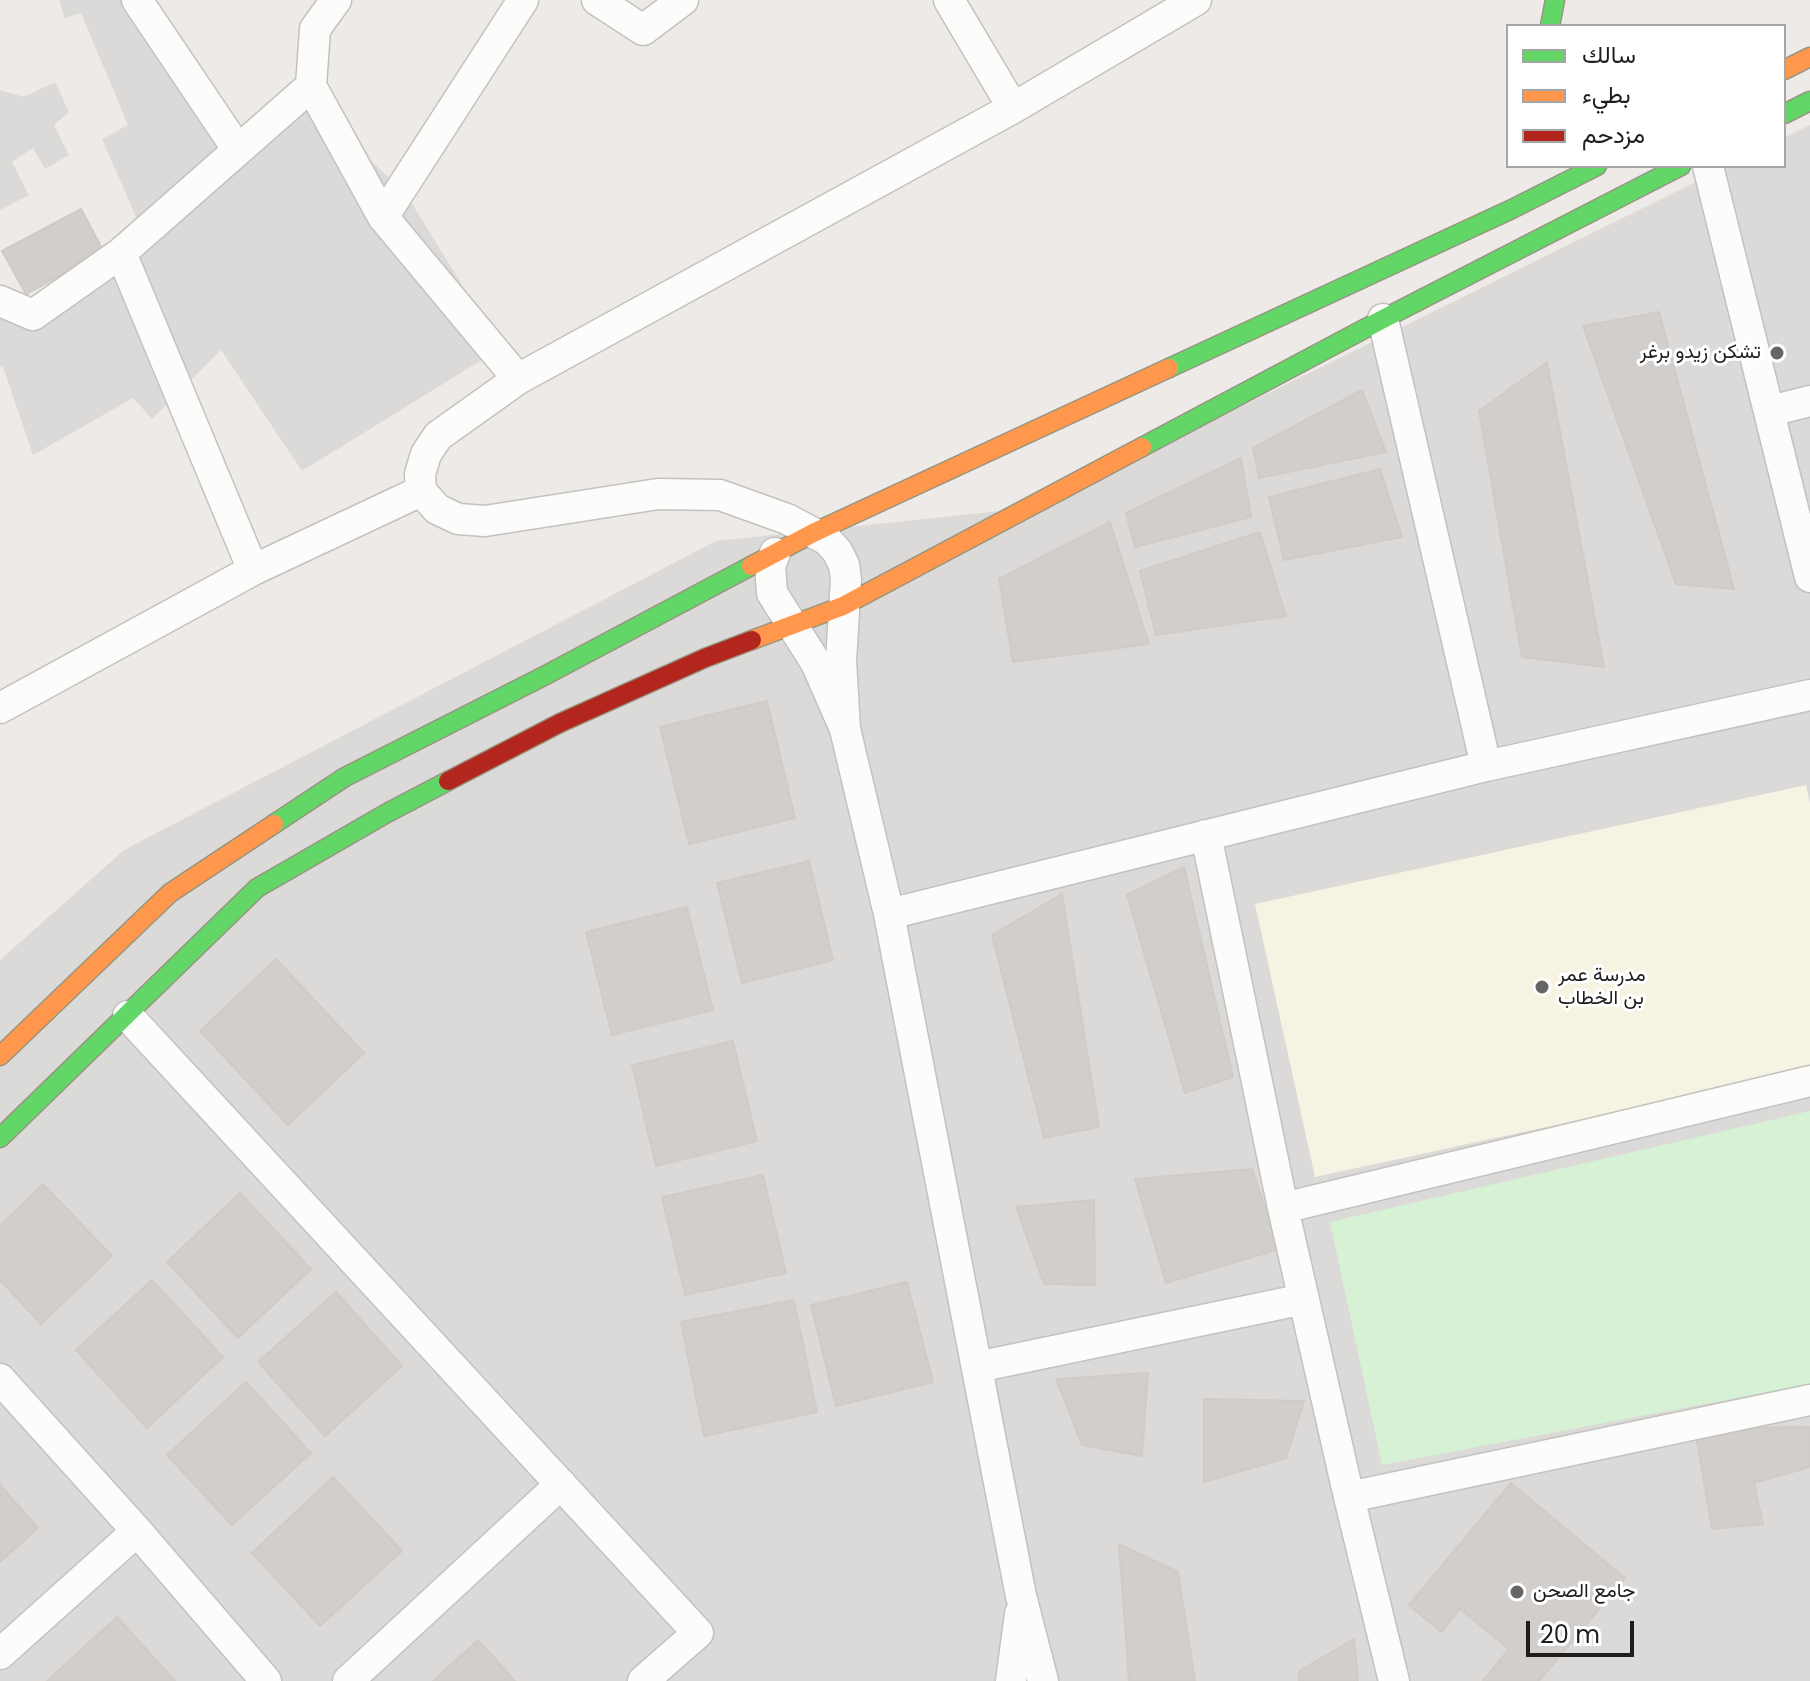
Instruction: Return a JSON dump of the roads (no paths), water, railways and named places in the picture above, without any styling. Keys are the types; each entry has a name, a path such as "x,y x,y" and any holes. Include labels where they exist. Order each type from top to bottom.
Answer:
{"main road":[{"path":"1550,24 1555,0"},
{"path":"1786,69 1810,57"},
{"path":"1786,113 1810,101"},
{"path":"0,1056 170,893 345,777 544,676 813,533 1512,209 1593,168"},
{"path":"0,1138 257,888 387,813 560,723 705,658 843,606 1383,319 1677,168"},
{"path":"1512,209 1518,180"}],"street":[{"path":"137,0 238,150"},
{"path":"336,0 315,29 311,86 383,217 518,379"},
{"path":"383,217 523,0"},
{"path":"597,0 643,30 683,0"},
{"path":"949,0 1013,108"},
{"path":"1043,1681 1021,1596 889,914 845,729 841,661 846,579 837,551 827,540 813,533 753,505 720,495 658,494 485,521 458,519 437,509 421,491 420,474 426,454 438,436 518,379 1013,108 1196,0"},
{"path":"0,301 33,315 121,253 311,86"},
{"path":"1709,168 1810,577"},
{"path":"121,253 253,570"},
{"path":"1383,319 1486,766"},
{"path":"1770,411 1810,401"},
{"path":"0,708 253,570 421,491"},
{"path":"775,553 770,566 772,593 816,663 845,729"},
{"path":"889,914 1486,766 1810,695"},
{"path":"1206,835 1283,1208 1394,1681"},
{"path":"128,1016 698,1633 643,1681"},
{"path":"1283,1208 1810,1081"},
{"path":"977,1367 1304,1299"},
{"path":"0,1379 266,1681"},
{"path":"1349,1497 1810,1400"},
{"path":"348,1681 561,1484"},
{"path":"0,1654 137,1531"},
{"path":"1011,1681 1021,1596"}],"place":[{"name":"تشكن زيدو برغر","path":"1777,353"},
{"name":"مدرسة عمر بن الخطاب","path":"1542,987"},
{"name":"جامع الصحن","path":"1517,1592"}]}
